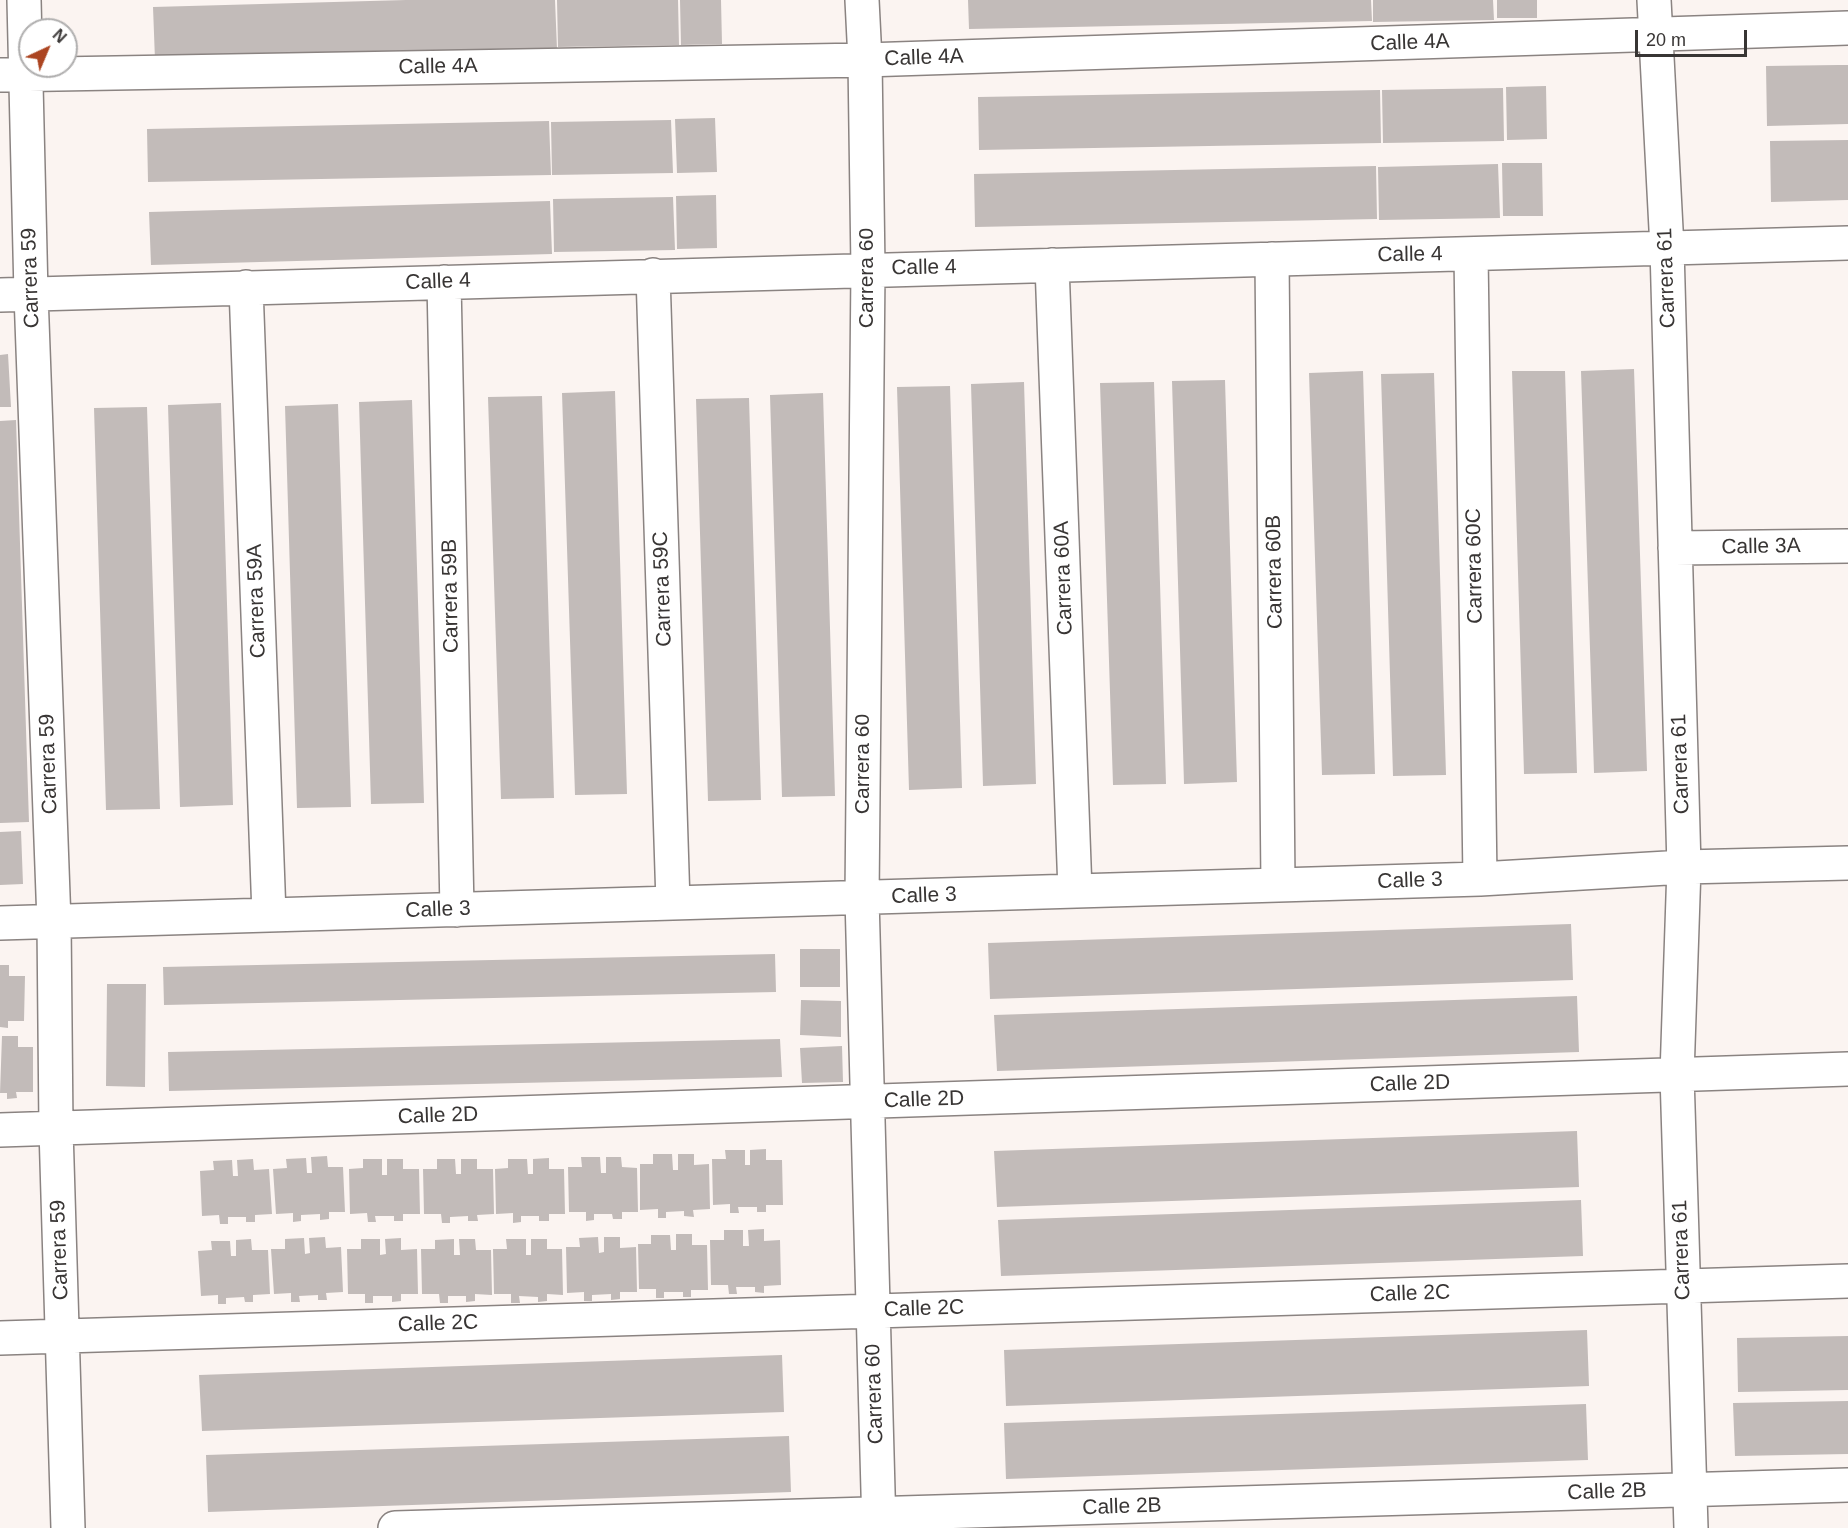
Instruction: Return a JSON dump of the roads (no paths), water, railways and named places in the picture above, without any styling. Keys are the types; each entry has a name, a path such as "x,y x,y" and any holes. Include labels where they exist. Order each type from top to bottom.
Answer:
{"street":[{"name":"Carrera 59","path":"24,0 13,75 16,294 54,922 56,1129 68,1528"},
{"name":"Carrera 60","path":"862,0 868,269 862,898 879,1521"},
{"name":"Carrera 61","path":"1654,0 1666,248 1684,867 1677,1075 1691,1528"},
{"name":"Calle 4A","path":"13,75 865,60 1848,28"},
{"name":"Calle 4","path":"16,294 1848,243"},
{"name":"Carrera 60C","path":"1471,254 1480,879"},
{"name":"Carrera 60B","path":"1272,259 1278,885"},
{"name":"Carrera 60A","path":"1052,265 1075,891"},
{"name":"Carrera 59C","path":"653,275 673,903"},
{"name":"Carrera 59B","path":"444,282 457,910"},
{"name":"Carrera 59A","path":"246,287 268,915"},
{"name":"Calle 3A","path":"1675,548 1848,546"},
{"name":"Calle 3","path":"0,923 1480,879 1684,867 1848,863"},
{"name":"Calle 2D","path":"0,1130 1848,1069"},
{"name":"Calle 2C","path":"0,1338 1848,1281"},
{"name":"Calle 2B","path":"395,1528 879,1521 1848,1485"}]}
